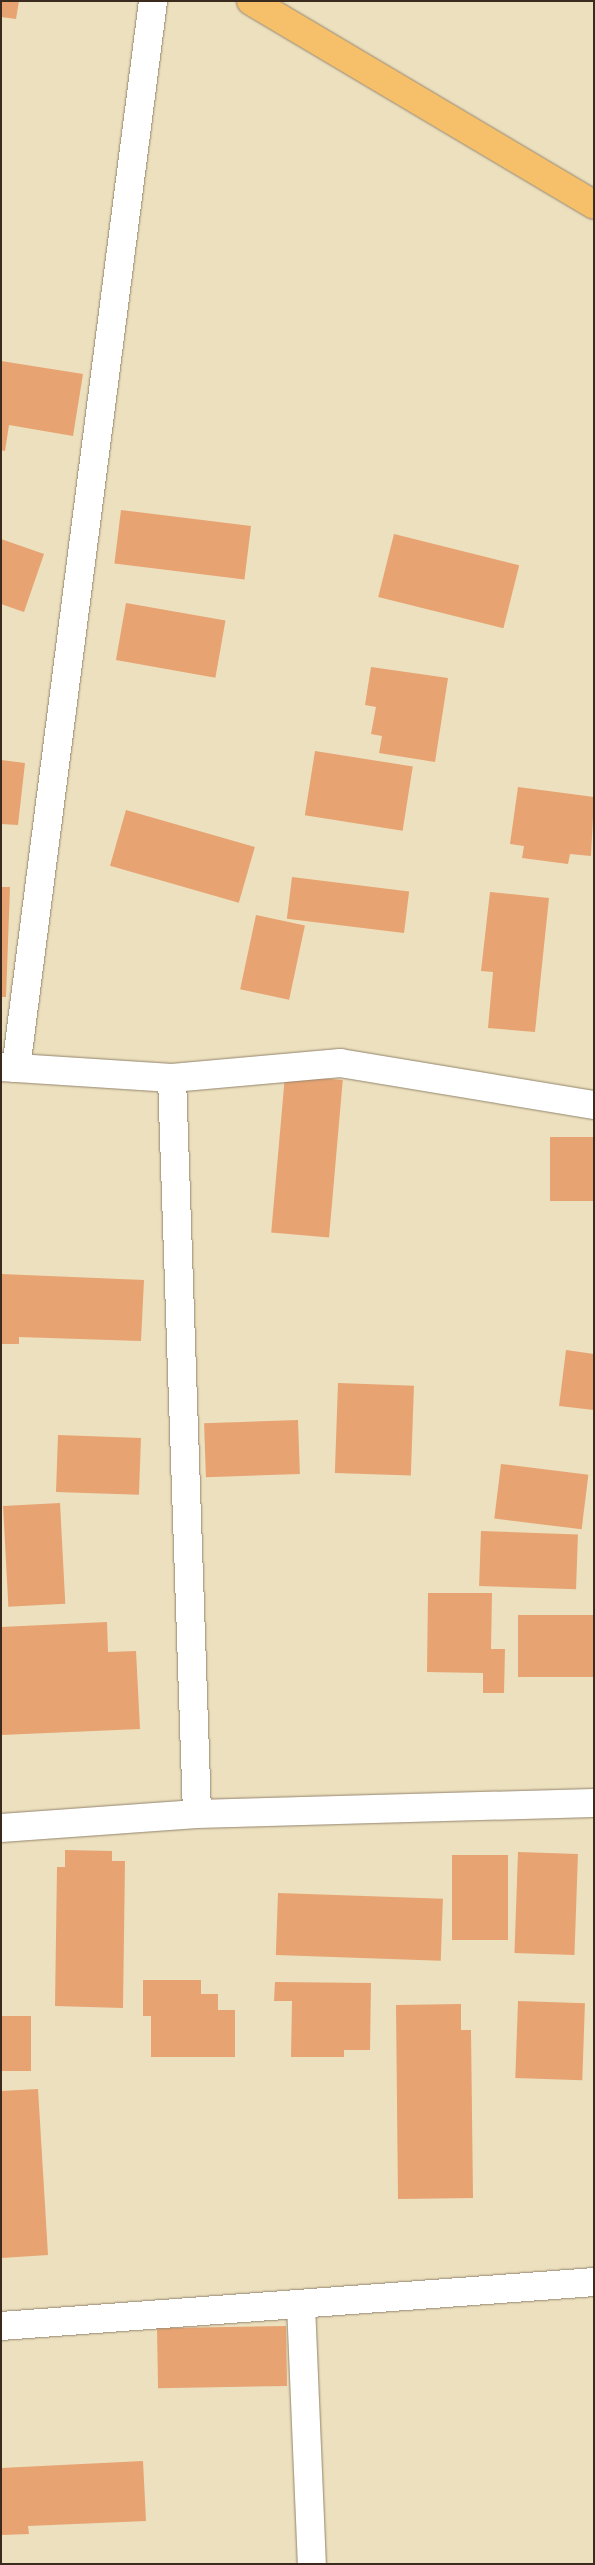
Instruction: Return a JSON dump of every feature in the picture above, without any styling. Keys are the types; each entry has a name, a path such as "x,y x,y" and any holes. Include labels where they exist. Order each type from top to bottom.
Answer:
{"main road":[{"path":"251,1 594,205"}],"street":[{"path":"153,1 9,1068 172,1078 340,1063 594,1105"},
{"path":"172,1078 197,1814"},
{"path":"1,1828 197,1814 594,1803"},
{"path":"1,2326 594,2282"},
{"path":"301,2305 312,2564"}],"building":[{"path":"1,1 19,1 16,19 1,17"},
{"path":"1,361 83,374 73,436 9,425 5,451 1,450"},
{"path":"121,510 251,526 244,580 114,564"},
{"path":"394,534 519,565 503,628 378,597"},
{"path":"1,539 44,554 24,612 1,604"},
{"path":"126,603 225,621 215,678 116,660"},
{"path":"371,667 448,678 435,762 379,753 382,736 371,734 376,707 365,705"},
{"path":"315,751 413,766 403,831 305,815"},
{"path":"1,760 25,763 18,825 1,824"},
{"path":"518,787 594,797 591,856 570,854 568,864 522,858 524,846 510,844"},
{"path":"126,810 255,847 239,903 110,866"},
{"path":"292,877 409,891 404,933 287,919"},
{"path":"1,887 10,887 6,997 1,997"},
{"path":"490,892 549,898 535,1032 488,1028 493,972 481,971"},
{"path":"256,915 305,925 289,1000 240,989"},
{"path":"285,1075 343,1080 329,1237 271,1232"},
{"path":"550,1137 594,1137 594,1201 550,1201"},
{"path":"1,1274 144,1280 141,1341 19,1337 19,1344 1,1344"},
{"path":"566,1350 594,1354 594,1410 559,1406"},
{"path":"338,1383 414,1386 411,1476 335,1473"},
{"path":"298,1420 300,1474 206,1477 204,1423"},
{"path":"58,1435 141,1438 139,1495 56,1492"},
{"path":"501,1464 588,1475 582,1529 494,1519"},
{"path":"60,1503 65,1604 8,1607 3,1506"},
{"path":"481,1531 578,1534 576,1589 479,1586"},
{"path":"428,1593 492,1593 491,1649 505,1649 504,1693 483,1693 483,1673 427,1672"},
{"path":"518,1615 594,1615 594,1677 518,1677"},
{"path":"107,1622 108,1652 136,1651 140,1729 1,1735 1,1627"},
{"path":"65,1850 112,1851 112,1861 125,1861 123,2008 55,2006 57,1867 65,1867"},
{"path":"518,1852 578,1854 574,1955 514,1953"},
{"path":"452,1855 508,1855 508,1940 452,1940"},
{"path":"278,1893 443,1899 441,1961 276,1955"},
{"path":"143,1980 201,1980 201,1994 218,1994 218,2010 235,2010 235,2057 151,2057 151,2016 143,2016"},
{"path":"275,1982 371,1983 370,2050 344,2050 344,2057 291,2057 292,2001 274,2001"},
{"path":"518,2001 585,2003 582,2080 515,2078"},
{"path":"461,2004 461,2030 471,2030 473,2198 398,2199 396,2005"},
{"path":"1,2016 31,2016 31,2071 1,2071"},
{"path":"38,2089 48,2255 1,2258 1,2091"},
{"path":"286,2326 287,2386 158,2388 157,2328"},
{"path":"143,2461 146,2521 28,2526 29,2534 2,2535 1,2468"}]}
